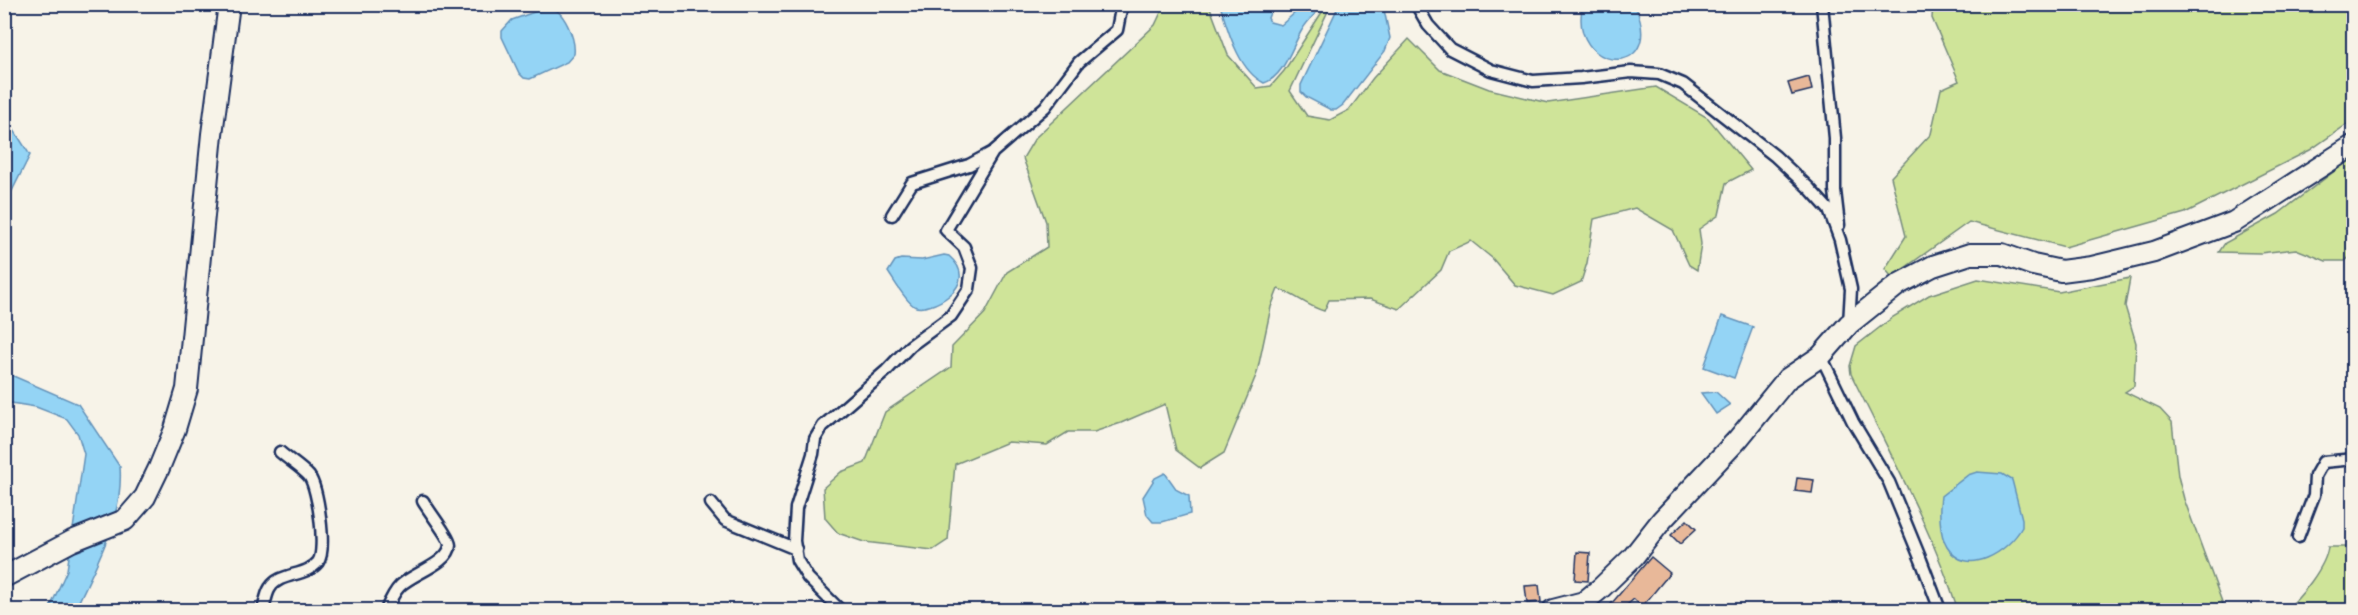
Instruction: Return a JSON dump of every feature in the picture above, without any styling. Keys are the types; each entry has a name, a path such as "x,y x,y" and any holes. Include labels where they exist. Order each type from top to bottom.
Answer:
{"street":[{"path":"4,577 72,541 125,520 145,496 175,429 187,389 212,134 229,4"},
{"path":"1553,610 1584,602 1601,588 1633,557 1662,520 1738,439 1787,379 1821,356 1849,324 1899,284 1933,266 1970,254 2002,254 2033,265 2061,271 2092,267 2154,252 2234,222 2354,145"}],"lane":[{"path":"892,215 912,183 969,165 993,152 1045,107 1079,62 1117,30 1122,4"},
{"path":"1416,4 1428,25 1450,49 1491,70 1533,81 1631,72 1659,74 1683,84 1775,156 1810,189 1829,210 1840,240"},
{"path":"1822,4 1835,138 1835,190 1840,240 1851,289 1849,324"},
{"path":"840,610 808,578 797,560 795,508 813,454 814,440 823,426 910,346 951,316 969,289 972,268 964,247 946,230 993,152"},
{"path":"1821,356 1853,422 1889,482 1940,610"},
{"path":"263,610 270,588 286,577 305,572 318,562 322,550 317,496 310,478 280,452"},
{"path":"2298,537 2314,495 2315,476 2323,462 2354,459"},
{"path":"386,610 399,587 447,554 450,545 446,535 423,501"},
{"path":"711,503 725,520 796,549"}],"green space":[{"path":"1165,4 1209,5 1228,55 1257,88 1271,86 1284,71 1324,9 1328,11 1290,91 1307,116 1330,120 1349,110 1373,78 1409,39 1440,70 1489,89 1548,103 1656,87 1708,118 1751,170 1726,183 1719,215 1699,229 1701,244 1697,270 1689,265 1673,230 1635,208 1594,219 1587,263 1581,282 1553,295 1515,285 1492,258 1471,241 1449,251 1441,270 1399,309 1370,299 1329,300 1324,311 1278,289 1271,307 1257,373 1224,453 1200,468 1176,450 1165,404 1094,432 1068,432 1047,445 1008,442 955,464 948,540 933,550 864,542 838,533 825,518 823,488 841,472 865,463 885,412 951,367 952,347 985,313 1007,272 1047,247 1046,222 1023,158 1035,138 1155,25"},
{"path":"1933,5 2353,5 2353,120 2310,150 2185,213 2065,247 1969,222 1892,277 1885,269 1906,236 1891,177 1931,134 1941,89 1959,81 1932,18"},
{"path":"2353,157 2353,254 2345,261 2326,261 2296,249 2260,253 2219,252 2225,243 2278,214"},
{"path":"2130,278 2125,306 2136,343 2134,386 2125,392 2160,409 2172,422 2178,476 2184,499 2225,610 1958,610 1922,520 1851,374 1850,366 1856,346 1893,317 1929,295 1978,279 2059,292"},
{"path":"2328,547 2346,547 2353,563 2353,610 2285,610 2311,582 2323,563"}],"water":[{"path":"1583,4 1635,5 1642,30 1638,47 1629,57 1615,59 1601,55 1589,44 1582,27"},
{"path":"1220,5 1273,5 1268,18 1270,22 1281,25 1304,5 1323,5 1304,27 1282,68 1271,80 1264,83 1247,69 1241,59"},
{"path":"1339,5 1383,5 1390,38 1385,51 1343,105 1336,110 1331,110 1306,97 1301,92 1301,85"},
{"path":"548,7 559,13 568,26 574,54 567,62 530,79 524,78 519,73 502,37 502,31 512,20"},
{"path":"5,116 30,155 4,205"},
{"path":"949,256 958,267 960,278 957,287 940,302 930,306 914,306 903,295 888,272 895,261 901,259 922,260"},
{"path":"1722,316 1753,327 1734,378 1704,367"},
{"path":"4,372 78,404 120,467 120,486 113,523 75,610 49,610 67,570 84,454 78,434 67,419 36,407 5,402"},
{"path":"1716,392 1730,405 1716,414 1701,393"},
{"path":"1977,472 2002,474 2012,480 2022,527 2008,545 1998,552 1976,561 1965,561 1955,556 1944,542 1940,522 1941,496 1968,475"},
{"path":"1165,473 1177,490 1189,496 1190,514 1162,522 1153,522 1147,515 1143,497 1155,478"}],"building":[{"path":"1809,77 1812,90 1792,95 1788,83"},
{"path":"1797,478 1814,480 1812,493 1795,491"},
{"path":"1687,520 1696,529 1680,544 1671,535"},
{"path":"1577,552 1590,553 1588,581 1575,580"},
{"path":"1651,557 1670,573 1642,607 1634,599 1621,610 1606,610"},
{"path":"1539,585 1541,602 1527,603 1525,586"}]}
